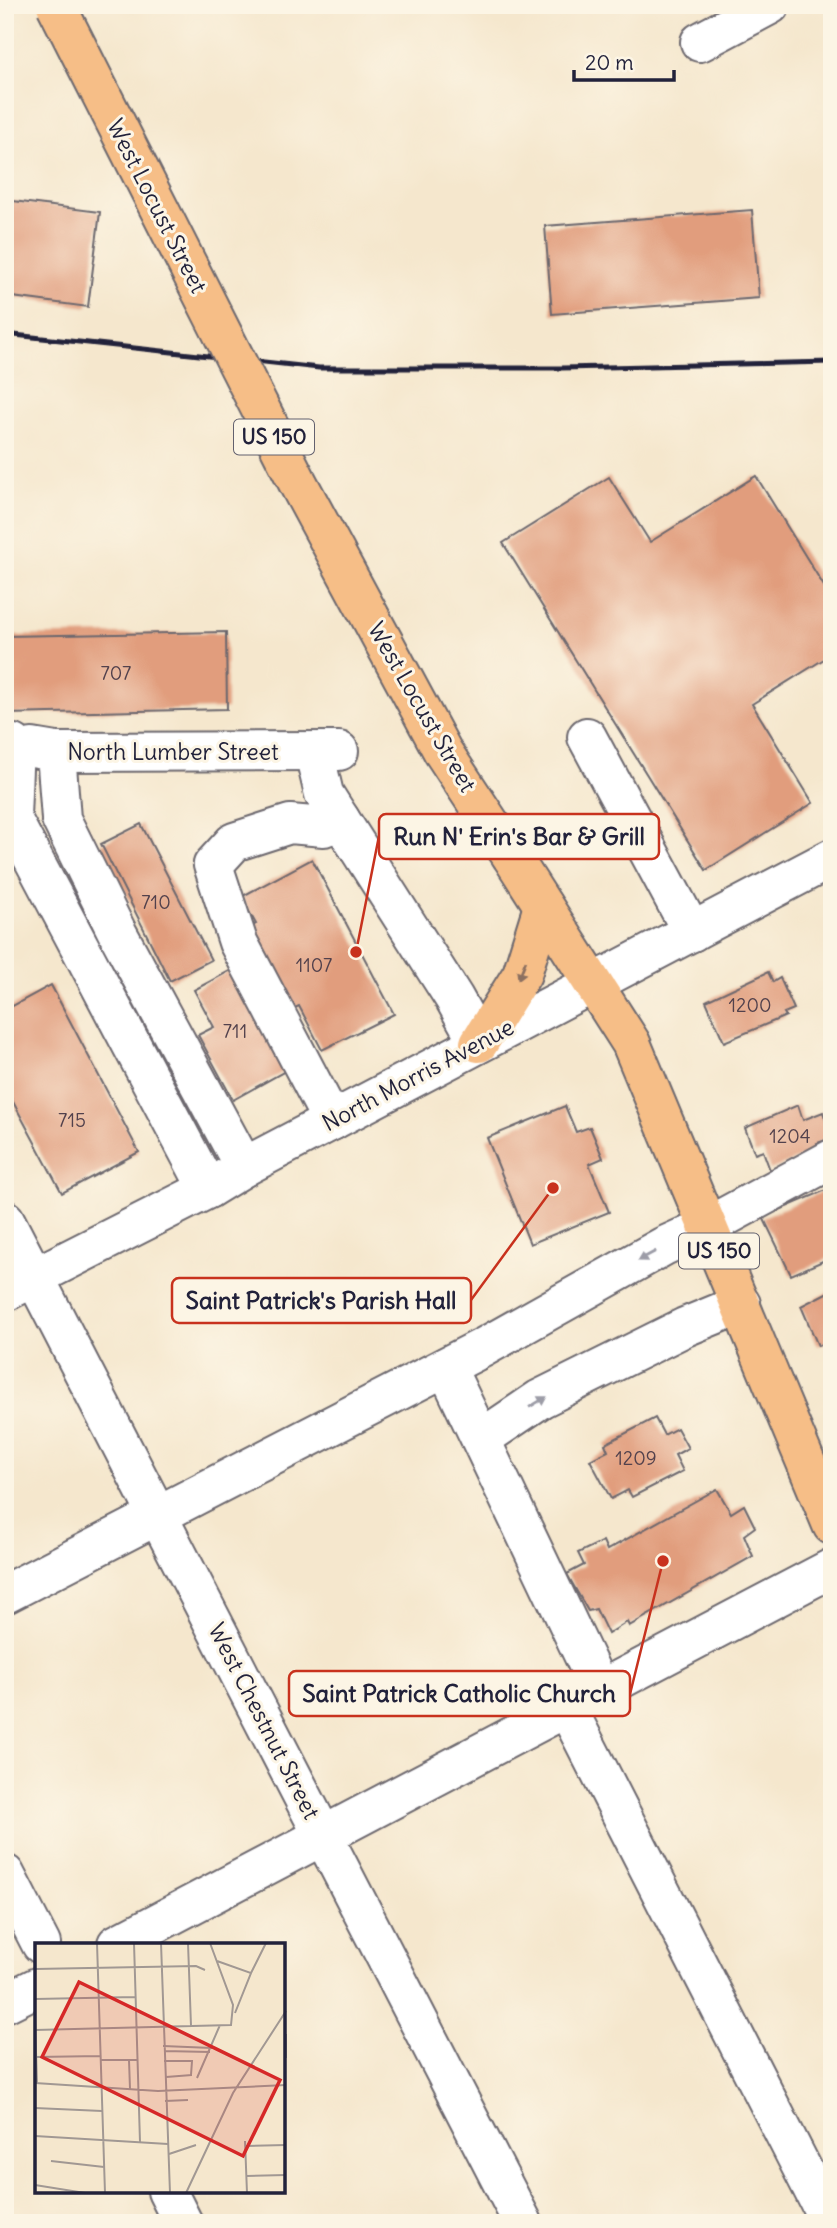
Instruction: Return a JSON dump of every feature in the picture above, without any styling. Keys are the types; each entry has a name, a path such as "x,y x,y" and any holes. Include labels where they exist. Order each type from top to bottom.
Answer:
{"main road":[{"name":"West Locust Street","path":"56,5 299,485 443,752 631,1043 832,1525"},
{"path":"479,1043 522,974 543,906"}],"street":[{"path":"700,42 750,10"},
{"path":"587,737 692,932"},
{"path":"10,745 11,817 208,1189"},
{"name":"North Lumber Street","path":"10,745 56,752 328,752 324,794 340,819"},
{"path":"56,752 61,819 244,1167"},
{"path":"332,1121 238,942 213,865 234,842 290,824 324,827 340,819 454,998 479,1043"},
{"name":"North Morris Avenue","path":"20,1285 208,1189 244,1167 832,858"},
{"path":"99,985 134,962"},
{"path":"5,1594 446,1367 664,1246 708,1226 832,1159"},
{"name":"West Chestnut Street","path":"5,1220 20,1285 157,1514 523,2223"},
{"path":"481,1439 540,1399 685,1327 741,1304"},
{"path":"446,1367 600,1690"},
{"path":"119,1943 832,1568"},
{"path":"566,1708 830,2223"},
{"path":"5,1874 40,1943"},
{"path":"5,2003 35,1988"},
{"path":"168,2193 183,2223"}],"building":[{"path":"5,200 100,212 88,307 5,296"},
{"path":"752,210 759,298 552,314 545,226"},
{"path":"756,476 832,599 832,654 752,704 813,803 706,870 503,543 609,477 650,542"},
{"path":"226,632 227,709 5,714 5,636"},
{"path":"141,824 211,960 170,981 101,844"},
{"path":"312,859 394,1014 322,1050 299,1006 288,1011 242,931 256,924 241,897"},
{"path":"233,969 285,1071 233,1100 198,1035 214,1027 194,990"},
{"path":"768,972 773,982 780,978 794,1009 784,1013 786,1016 724,1042 706,1001"},
{"path":"51,985 139,1152 62,1193 5,1087 5,1010"},
{"path":"798,1105 803,1120 823,1112 832,1138 817,1143 820,1150 770,1170 763,1151 755,1154 745,1128"},
{"path":"565,1106 576,1132 590,1127 603,1158 589,1164 609,1212 530,1244 487,1138"},
{"path":"826,1190 832,1204 832,1229 826,1231 832,1245 832,1257 791,1275 763,1217"},
{"path":"832,1290 832,1346 829,1341 818,1346 801,1306"},
{"path":"655,1418 664,1435 677,1428 688,1448 675,1455 683,1471 632,1497 628,1490 611,1499 590,1460 608,1451 605,1444"},
{"path":"717,1489 731,1513 744,1505 755,1527 744,1535 753,1556 629,1626 627,1622 608,1634 596,1609 588,1611 567,1574 584,1565 578,1553 603,1541 607,1550"}],"railway":[{"path":"5,334 319,368 562,368 832,362"}],"place":[{"name":"Run N' Erin's Bar & Grill","path":"356,952"},
{"name":"Saint Patrick's Parish Hall","path":"553,1188"},
{"name":"Saint Patrick Catholic Church","path":"663,1561"}]}
